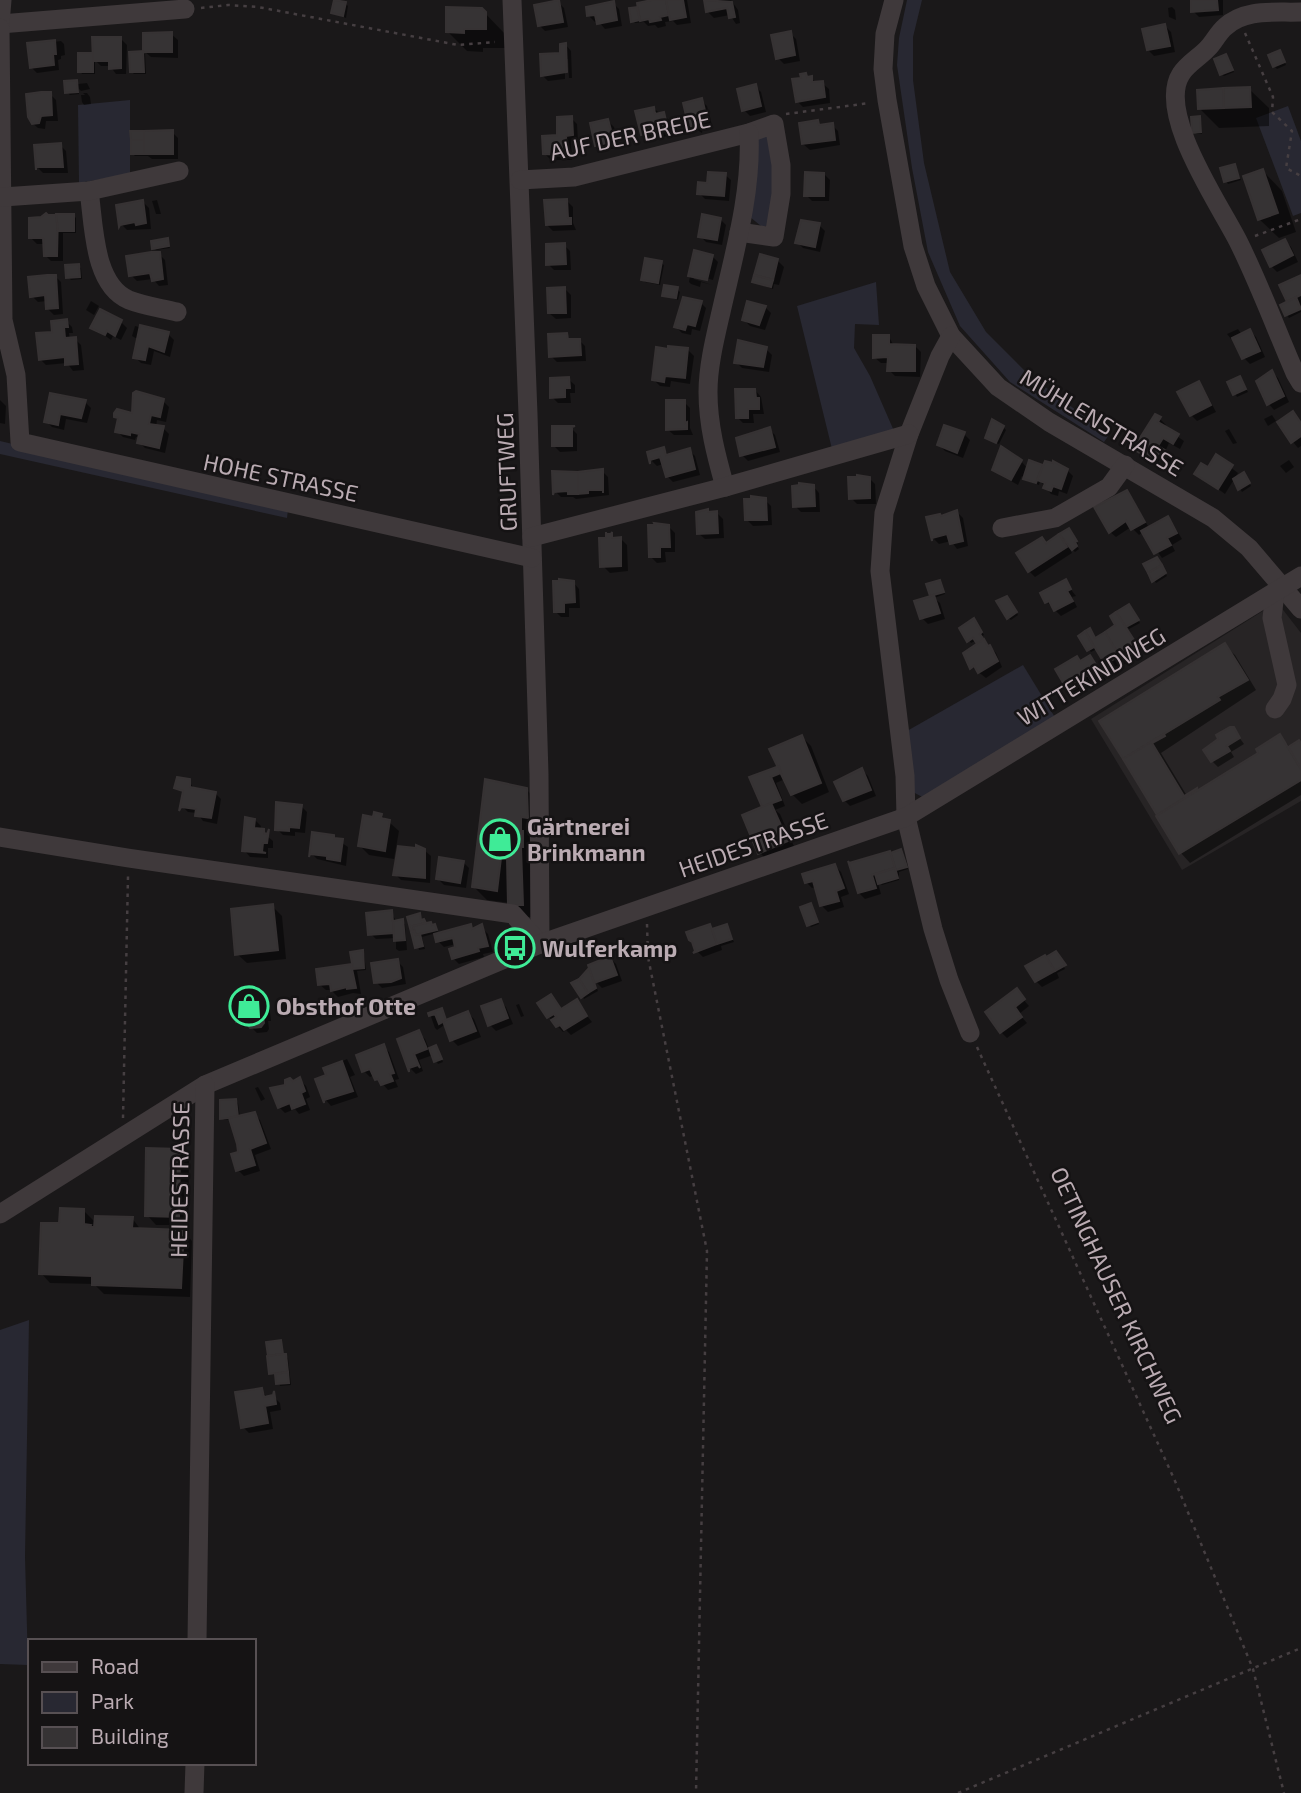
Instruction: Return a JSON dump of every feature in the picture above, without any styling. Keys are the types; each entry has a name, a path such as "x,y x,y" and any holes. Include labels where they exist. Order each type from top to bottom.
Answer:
{"street":[{"path":"1,320 2,0"},
{"name":"GRUFTWEG","path":"512,0 532,537 541,944"},
{"name":"MÜHLENSTRASSE","path":"894,0 886,34 883,69 887,100 913,246 926,286 951,336 998,387 1049,422 1213,518 1249,548 1279,591 1301,609"},
{"path":"0,26 185,9"},
{"path":"1301,12 1254,13 1238,17 1180,74 1176,95 1190,154 1239,242 1301,383"},
{"path":"739,232 774,237 781,194 782,165 774,124"},
{"name":"AUF DER BREDE","path":"520,180 573,177 749,133 774,124"},
{"path":"725,487 710,432 708,390 714,341 739,232 751,163 749,133"},
{"path":"3,197 89,191 179,171"},
{"path":"89,191 99,260 107,283 126,299 177,312"},
{"name":"HOHE STRASSE","path":"1,320 16,375 20,442 532,558"},
{"path":"951,336 940,356 909,434 884,513 880,572 905,776 906,817 933,929 970,1033"},
{"path":"532,537 725,487 909,434"},
{"path":"1002,528 1055,518 1108,487 1125,465"},
{"name":"WITTEKINDWEG","path":"906,817 1301,576"},
{"path":"1275,709 1286,692 1287,685 1272,618 1279,591"},
{"name":"HEIDESTRASSE","path":"197,1639 205,1085 541,944 906,817"},
{"path":"0,837 513,914 541,944"},
{"path":"0,1214 205,1085"},
{"path":"194,1793 195,1765"}],"path":[{"path":"185,9 228,5 258,7 458,45 485,44 514,34"},
{"path":"1238,17 1273,97 1272,112 1292,131 1286,168 1301,176"},
{"path":"774,124 783,115 887,100"},
{"path":"1239,242 1301,219"},
{"path":"123,1138 128,858"},
{"path":"646,907 648,957 707,1251 696,1793"},
{"name":"OETINGHAUSER KIRCHWEG","path":"970,1033 1175,1481 1253,1669 1284,1793"},
{"path":"958,1793 1301,1648"}],"shaded area":[{"path":"1277,602 1301,633 1301,801 1182,870 1091,719"}],"green space":[{"path":"907,0 922,0 913,37 913,80 924,163 950,272 986,332 1028,374 1109,435 1104,442 1010,382 960,326 928,252 912,168 897,65 899,38"},
{"path":"130,100 130,174 79,183 78,105"},
{"path":"1288,106 1301,141 1301,213 1293,216 1256,118"},
{"path":"767,134 771,140 774,196 768,226 761,226 750,217 757,145 759,136"},
{"path":"876,282 879,325 855,324 854,348 870,376 894,431 832,449 797,306"},
{"path":"0,441 288,509 287,518 0,454"},
{"path":"1023,665 1056,719 926,799 913,792 907,731"},
{"path":"29,1320 25,1557 28,1665 0,1664 0,1330"}],"building":[{"path":"334,0 346,2 343,16 331,13"},
{"path":"559,0 563,22 538,26 534,5"},
{"path":"666,0 669,15 660,17 661,20 640,21 637,3"},
{"path":"666,0 683,0 686,17 670,20"},
{"path":"704,0 732,2 735,17 729,18 727,8 706,12"},
{"path":"1191,0 1217,0 1218,10 1191,12"},
{"path":"614,1 617,20 597,24 595,15 587,16 586,7"},
{"path":"446,7 482,8 486,12 486,29 464,29 464,33 446,32"},
{"path":"637,7 640,20 631,22 629,8"},
{"path":"1165,24 1170,46 1147,50 1142,29"},
{"path":"791,31 795,55 776,59 771,35"},
{"path":"172,32 172,52 143,52 143,33"},
{"path":"92,37 121,37 121,68 109,69 109,61 93,61"},
{"path":"55,40 54,65 30,68 27,43"},
{"path":"566,43 567,72 541,76 540,54 560,53 560,44"},
{"path":"1280,50 1285,62 1273,67 1268,55"},
{"path":"143,51 144,72 130,72 129,52"},
{"path":"78,53 93,53 93,72 78,72"},
{"path":"1226,54 1233,70 1220,75 1214,59"},
{"path":"806,73 807,77 812,76 812,82 823,81 825,97 796,102 792,79 801,78 800,74"},
{"path":"77,80 78,92 65,93 64,81"},
{"path":"756,84 761,106 742,111 737,89"},
{"path":"1250,87 1251,107 1224,108 1223,88"},
{"path":"1223,88 1224,108 1198,109 1197,90"},
{"path":"51,92 52,115 41,116 39,123 32,124 28,117 26,94"},
{"path":"702,98 707,119 697,122 696,128 693,128 688,124 683,103"},
{"path":"654,107 655,114 664,112 668,129 641,135 635,111"},
{"path":"572,116 573,135 566,136 567,155 543,154 542,136 557,135 557,117"},
{"path":"1200,116 1201,132 1192,133 1191,117"},
{"path":"608,119 614,141 595,146 590,123"},
{"path":"818,120 819,125 833,123 835,140 802,144 799,123"},
{"path":"173,130 173,154 144,154 144,131"},
{"path":"130,131 144,131 144,140 131,140"},
{"path":"131,140 144,140 144,154 131,154"},
{"path":"61,143 63,167 36,167 36,170 34,145"},
{"path":"1235,164 1239,178 1224,182 1220,168"},
{"path":"1263,169 1278,213 1258,220 1243,176"},
{"path":"708,172 726,173 724,196 697,194 698,182 707,183"},
{"path":"805,172 824,173 824,196 804,196"},
{"path":"567,199 571,224 546,225 544,200"},
{"path":"143,200 146,223 136,225 135,222 119,227 116,205"},
{"path":"46,213 58,215 57,256 44,256 43,238 29,238 29,218 41,217"},
{"path":"56,214 74,214 74,231 58,231"},
{"path":"702,214 721,218 717,240 698,237"},
{"path":"801,220 820,223 815,247 795,243"},
{"path":"168,238 169,246 152,249 151,241"},
{"path":"1285,239 1293,255 1270,267 1262,250"},
{"path":"565,243 566,264 546,265 546,244"},
{"path":"694,250 713,255 707,280 688,276"},
{"path":"160,252 163,279 152,281 150,273 129,276 126,256"},
{"path":"760,254 778,259 773,280 754,275"},
{"path":"645,258 662,261 658,283 641,280"},
{"path":"79,264 80,277 66,278 65,265"},
{"path":"56,275 58,308 46,309 45,295 30,297 28,277"},
{"path":"754,275 773,280 771,287 752,282"},
{"path":"1301,275 1301,295 1287,302 1279,285"},
{"path":"664,285 678,287 676,298 662,296"},
{"path":"565,287 566,313 548,313 547,288"},
{"path":"683,297 702,301 695,326 687,324 685,330 674,327"},
{"path":"1296,297 1301,309 1285,316 1280,305"},
{"path":"747,301 766,306 759,325 742,320"},
{"path":"100,309 122,320 115,336 107,331 105,335 90,328"},
{"path":"67,319 68,327 64,327 65,338 76,337 78,364 65,365 65,357 39,360 36,333 52,332 51,321"},
{"path":"140,325 169,332 164,352 148,346 145,360 133,358"},
{"path":"1250,329 1260,351 1242,359 1232,338"},
{"path":"567,333 568,339 580,339 581,355 549,357 548,334"},
{"path":"873,335 889,335 889,344 915,345 915,371 887,371 888,357 873,358"},
{"path":"738,340 767,347 763,367 734,363"},
{"path":"668,346 688,348 685,378 665,376 664,382 652,380 656,347 668,349"},
{"path":"1272,370 1284,396 1267,405 1256,381"},
{"path":"1240,376 1246,389 1233,395 1227,382"},
{"path":"569,377 570,388 565,388 565,397 550,398 550,378"},
{"path":"1199,381 1211,405 1190,416 1177,392"},
{"path":"735,389 755,389 756,398 759,398 759,409 748,409 748,418 736,418"},
{"path":"136,391 164,399 160,417 151,415 149,424 164,426 159,448 137,443 139,434 115,432 118,418 114,417 114,413 117,409 132,413 133,393"},
{"path":"50,393 86,400 81,418 60,414 58,425 44,422"},
{"path":"666,400 685,400 687,429 666,430"},
{"path":"1293,411 1301,423 1301,436 1291,443 1277,422"},
{"path":"1155,414 1161,417 1158,422 1179,434 1173,444 1163,438 1158,446 1168,452 1165,458 1154,452 1150,459 1133,449"},
{"path":"992,419 1004,426 996,443 985,438"},
{"path":"944,425 965,432 957,453 937,445"},
{"path":"552,426 575,426 572,427 572,446 552,446"},
{"path":"770,427 775,447 740,456 736,438"},
{"path":"1001,446 1022,460 1011,480 992,470"},
{"path":"664,447 666,455 690,448 695,469 666,477 660,457 650,460 650,464 647,452"},
{"path":"1216,454 1233,465 1218,489 1194,474 1201,463 1208,467"},
{"path":"1029,460 1043,465 1036,483 1023,479"},
{"path":"1045,461 1053,461 1068,469 1061,489 1053,486 1051,491 1043,488 1045,483 1037,480"},
{"path":"603,469 603,490 588,490 588,493 578,494 578,472"},
{"path":"552,471 578,472 578,494 568,494 568,491 554,492 553,495"},
{"path":"1244,472 1250,483 1238,490 1233,479"},
{"path":"848,477 870,477 870,498 849,499"},
{"path":"799,483 814,485 815,506 793,507 792,486"},
{"path":"1127,490 1145,522 1131,530 1126,521 1109,533 1094,507"},
{"path":"751,496 766,498 767,520 745,520 744,499 751,499"},
{"path":"708,509 708,512 717,511 718,533 697,534 696,512"},
{"path":"957,510 963,541 950,544 947,534 932,538 932,541 926,517 941,516"},
{"path":"1168,516 1177,533 1167,538 1171,545 1154,554 1141,531"},
{"path":"654,523 669,525 670,547 660,547 660,557 649,557 648,525 655,525"},
{"path":"1069,528 1077,541 1077,546 1072,550 1059,534"},
{"path":"612,532 612,538 621,537 621,566 600,567 599,538 606,538 606,534"},
{"path":"1059,534 1067,547 1028,572 1016,553 1042,537 1046,543"},
{"path":"1157,557 1162,565 1148,573 1143,564"},
{"path":"1162,565 1166,573 1152,582 1148,573"},
{"path":"1066,579 1071,589 1067,591 1073,601 1054,611 1049,601 1045,603 1040,593"},
{"path":"940,580 944,592 930,596 926,584"},
{"path":"553,581 574,581 575,602 564,603 564,612 554,612"},
{"path":"934,595 940,613 920,619 914,601"},
{"path":"1007,596 1017,612 1007,619 996,601"},
{"path":"1129,604 1139,620 1126,627 1116,612"},
{"path":"1116,612 1136,643 1120,657 1105,632 1115,625 1110,616"},
{"path":"974,618 984,640 977,644 973,638 967,642 959,628"},
{"path":"1090,628 1095,638 1105,632 1120,657 1104,663 1085,631"},
{"path":"1085,631 1094,647 1087,651 1078,636"},
{"path":"984,639 998,661 978,673 974,666 970,669 963,653"},
{"path":"1225,643 1248,680 1123,759 1099,721"},
{"path":"1090,655 1101,673 1090,679 1088,675 1066,688 1055,669 1077,656 1080,661"},
{"path":"1234,727 1240,738 1227,746 1230,751 1211,762 1203,750 1218,739 1216,735"},
{"path":"1164,734 1165,736 1152,743 1184,796 1197,790 1157,815 1123,759"},
{"path":"1280,734 1301,769 1301,780 1179,854 1156,816 1258,753 1256,749"},
{"path":"802,735 821,783 791,795 769,749"},
{"path":"1299,740 1301,743 1301,769 1288,747"},
{"path":"779,766 781,773 771,777 781,800 762,807 749,777"},
{"path":"862,768 871,790 843,801 834,782"},
{"path":"177,777 190,779 190,787 216,792 211,818 195,816 196,809 181,807 179,811 183,791 174,788"},
{"name":"Gärtnerei Brinkmann","path":"485,779 527,788 528,818 521,817 523,905 508,905 507,859 501,858 497,891 472,887"},
{"path":"276,802 302,805 299,828 289,827 289,831 275,830"},
{"path":"771,803 788,841 758,854 742,815"},
{"path":"374,812 382,814 381,818 390,820 385,851 358,846 363,815 373,817"},
{"path":"245,817 255,819 254,828 264,829 264,833 267,834 269,829 267,843 263,843 262,852 266,853 242,851"},
{"path":"312,832 343,839 340,861 327,859 327,856 310,854 309,857"},
{"path":"416,845 425,849 425,878 393,875 398,846 416,848"},
{"path":"901,849 907,867 896,870 890,853"},
{"path":"890,851 895,868 872,875 876,888 858,893 848,861 849,863"},
{"path":"439,857 464,861 460,883 436,879"},
{"path":"835,864 844,888 836,891 839,901 820,906 813,881 805,883 802,874"},
{"path":"895,868 898,878 878,884 875,874"},
{"path":"811,903 818,922 807,926 800,907"},
{"path":"273,904 278,950 235,955 231,909"},
{"path":"392,910 394,933 368,935 366,913"},
{"path":"420,913 421,920 424,919 426,923 413,926 414,931 411,932 407,917"},
{"path":"403,919 405,940 394,941 393,921"},
{"path":"431,922 437,930 416,935 413,926"},
{"path":"471,924 472,929 482,924 488,946 452,959 449,949 455,947 453,938 436,942 434,934"},
{"path":"710,924 717,944 693,953 695,951 692,942 686,932"},
{"path":"727,924 732,939 717,944 712,929"},
{"path":"414,931 416,935 420,934 423,946 415,948 411,932"},
{"path":"363,950 364,968 353,969 350,952"},
{"path":"1056,951 1066,965 1055,971 1046,957"},
{"path":"1045,955 1055,971 1035,982 1025,966"},
{"path":"610,956 617,975 594,983 588,965"},
{"path":"398,959 401,978 391,982 374,983 371,963"},
{"path":"351,964 356,988 331,991 330,984 318,985 316,969"},
{"path":"589,968 596,988 588,993 579,979"},
{"path":"579,979 588,993 581,998 571,983"},
{"path":"1017,988 1025,999 1015,1007 1022,1017 1000,1033 985,1012"},
{"path":"551,994 561,1009 577,999 587,1016 564,1030 560,1025 556,1027 551,1020 556,1017 554,1014 547,1018 537,1003"},
{"name":"Obsthof Otte","path":"264,995 266,1015 263,1015 264,1023 261,1027 250,1028 245,1021 236,1022 233,996"},
{"path":"501,999 508,1018 488,1026 481,1006"},
{"path":"442,1008 446,1020 439,1024 435,1014 429,1016 428,1013"},
{"path":"468,1011 476,1031 450,1041 443,1021"},
{"path":"419,1030 427,1049 414,1054 420,1068 418,1065 409,1068 409,1072 397,1039"},
{"path":"384,1044 394,1073 390,1074 393,1081 381,1085 378,1079 375,1080 370,1069 362,1072 356,1055"},
{"path":"436,1045 442,1059 434,1062 429,1048"},
{"path":"342,1061 353,1091 324,1100 324,1103 315,1079 326,1075 323,1068"},
{"path":"300,1077 305,1091 301,1093 305,1104 292,1109 290,1103 278,1108 270,1088 285,1085 285,1080 290,1078 293,1081"},
{"path":"236,1099 238,1117 220,1119 220,1100"},
{"path":"255,1112 266,1143 250,1149 255,1165 236,1171 231,1154 238,1152 237,1144 229,1118"},
{"path":"146,1148 180,1149 179,1217 145,1216"},
{"path":"60,1208 84,1209 84,1224 91,1225 90,1227 94,1227 95,1216 133,1217 132,1228 184,1230 181,1288 92,1285 92,1276 39,1274 41,1223 59,1223"},
{"path":"281,1340 283,1354 268,1356 266,1342"},
{"path":"286,1354 288,1372 269,1374 267,1356"},
{"path":"288,1372 289,1383 276,1384 275,1374"},
{"path":"262,1388 264,1397 273,1395 274,1391 276,1404 265,1406 268,1423 241,1428 235,1392"}],"place":[{"name":"Gärtnerei Brinkmann","path":"500,839"},
{"name":"Wulferkamp","path":"515,948"},
{"name":"Obsthof Otte","path":"249,1006"}]}
